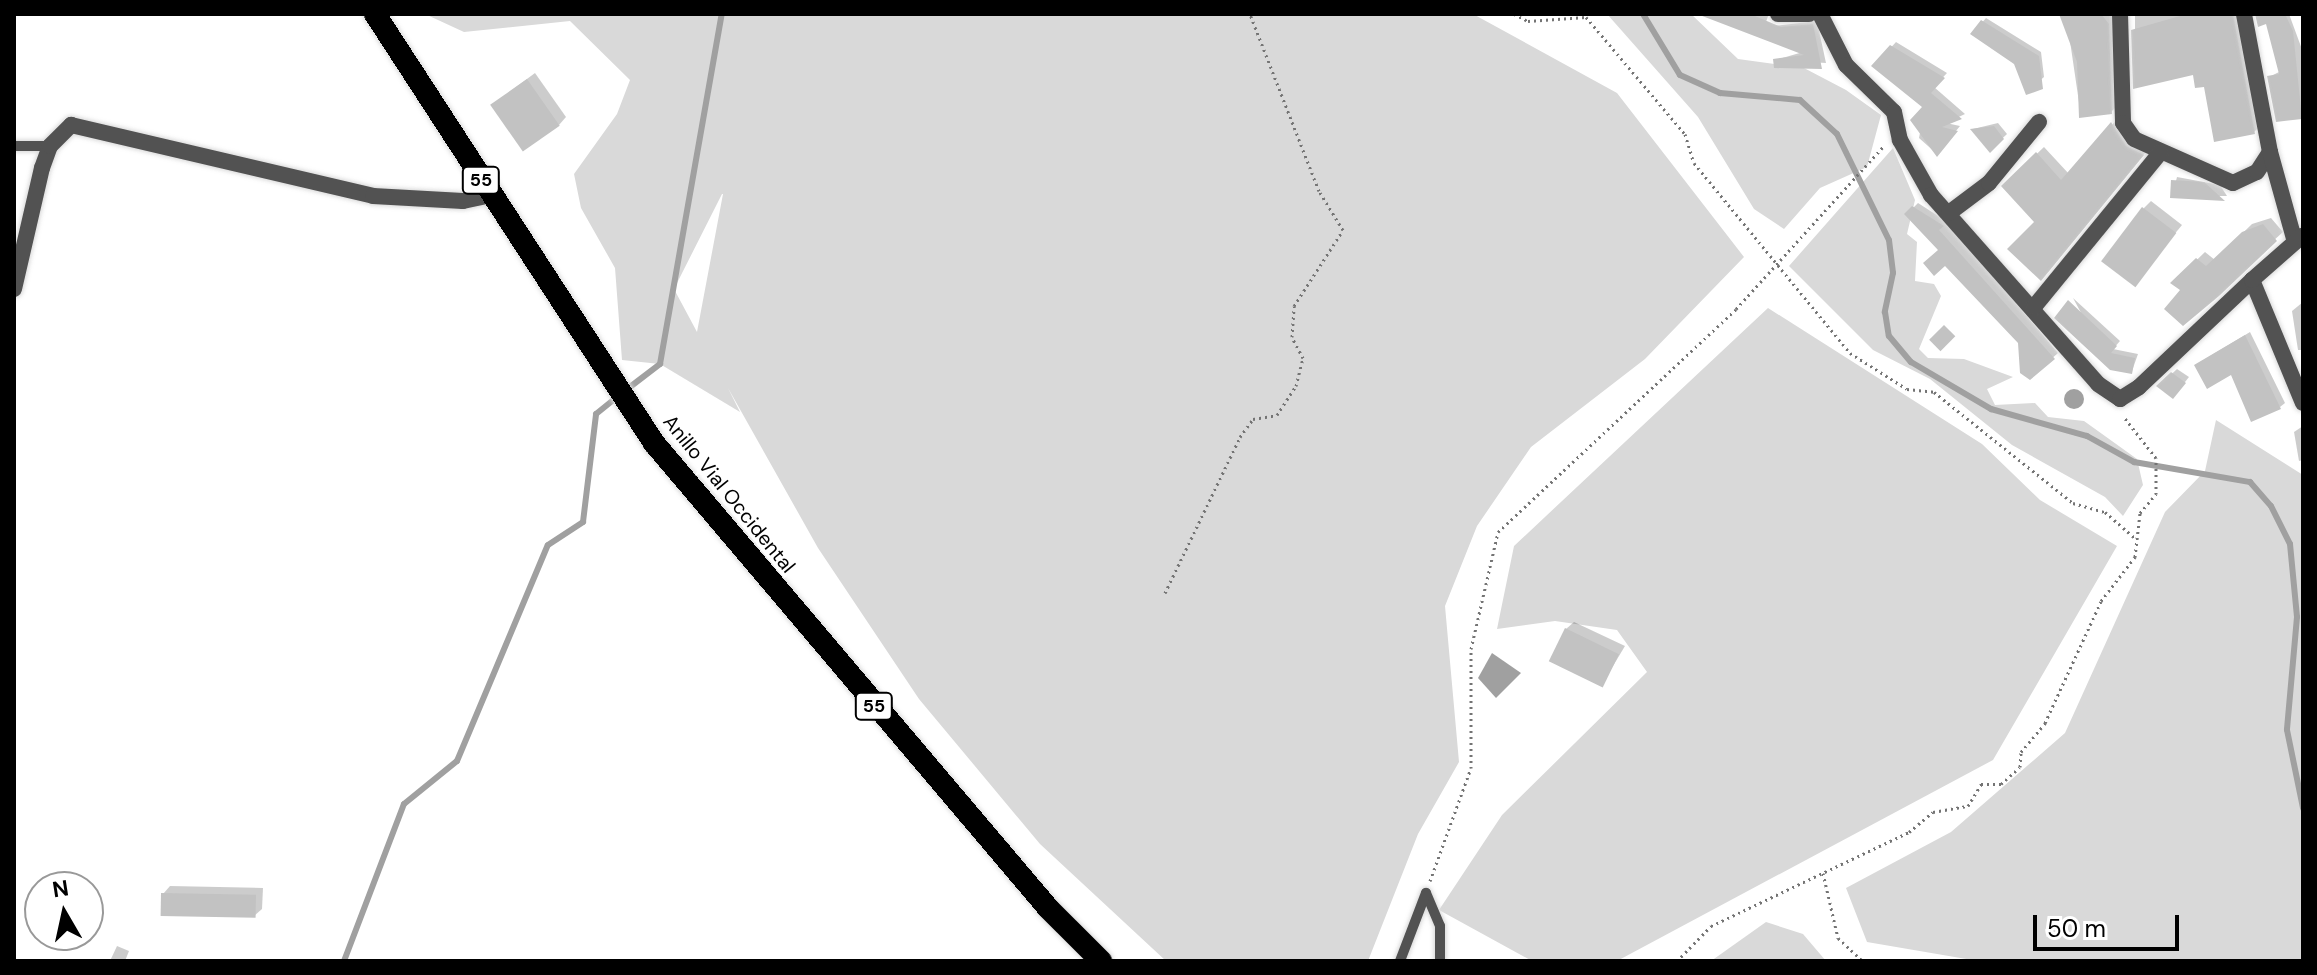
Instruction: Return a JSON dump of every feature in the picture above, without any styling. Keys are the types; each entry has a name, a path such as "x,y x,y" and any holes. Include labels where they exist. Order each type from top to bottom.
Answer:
{"highway":[{"name":"Anillo Vial Occidental","path":"375,14 654,443 1048,908 1101,961"}],"street":[{"path":"1778,14 1809,14"},
{"path":"1820,14 1846,65 1878,92 1898,129 1916,174 2034,307 2078,363 2120,399 2299,239 2270,152 2244,14"},
{"path":"2120,14 2123,123 2134,139 2233,183 2257,172 2270,152"},
{"path":"1949,213 1989,183 2039,122"},
{"path":"14,289 50,146 71,125 90,125 373,196 463,201 491,195"},
{"path":"2034,307 2161,152"},
{"path":"2252,280 2303,403"}],"lane":[{"path":"14,146 50,146"},
{"path":"1400,961 1426,893"},
{"path":"1426,893 1440,926 1440,961"}],"path":[{"path":"1165,593 1240,437 1253,419 1277,415 1296,386 1303,358 1292,337 1294,306 1343,230 1319,191 1250,14"},
{"path":"1514,14 1528,21 1586,17 1685,134 1694,163 1850,353 1907,389 1934,392 2073,503 2105,512 2136,539"},
{"path":"1426,893 1471,768 1471,649 1498,532 1776,263 1898,129"},
{"path":"1677,961 1711,926 1823,873 1933,812 1968,806 1981,784 2001,784 2020,767 2021,752 2045,723 2101,601 2135,557 2140,513 2156,494 2156,458 2119,409 2120,399"},
{"path":"1823,873 1838,938 1863,961"}],"shaded area":[{"path":"425,14 1473,14 1617,93 1744,257 1645,359 1531,447 1477,526 1445,606 1459,762 1418,834 1368,961 1166,961 1040,844 919,699 818,548 728,388 740,412 660,364 622,360 615,268 581,208 574,174 617,114 630,80 570,21 464,32","holes":["723,194 697,332 674,289"]},
{"path":"1607,14 1691,14 1738,59 1804,68 1846,90 1881,115 1867,167 1820,188 1784,229 1754,209 1698,117"},
{"path":"1893,148 1915,200 1907,234 1917,242 1915,281 1934,284 1941,296 1919,349 1928,358 1964,359 2013,377 1987,389 1995,405 2035,403 2048,417 2084,421 2137,459 2143,485 2123,516 2105,497 2012,445 1930,379 1873,350 1789,266"},
{"path":"1768,308 1982,444 2040,500 2117,546 1993,760 1617,961 1532,961 1439,910 1502,815 1647,672 1617,630 1555,621 1497,629 1514,546"},
{"path":"2074,389 2081,392 2084,399 2081,406 2074,409 2067,406 2064,399 2067,392"},
{"path":"2216,420 2303,475 2303,961 1978,961 1867,942 1846,888 1951,832 2065,733 2165,512 2205,471"},
{"path":"1492,653 1521,673 1496,698 1478,678"},
{"path":"1766,922 1803,934 1826,961 1711,961"}],"building":[{"path":"1697,14 1750,14 1781,27 1813,24 1822,69 1774,68 1773,59 1804,55"},
{"path":"2059,14 2101,14 2109,24 2112,114 2079,118 2077,62"},
{"path":"2187,14 2233,14 2255,134 2214,142 2204,87 2195,88 2193,75 2133,89 2131,30"},
{"path":"2255,14 2285,14 2293,31 2302,119 2276,122 2267,76 2279,74 2266,24 2258,27"},
{"path":"1981,20 2039,56 2043,89 2026,95 2014,64 1970,34"},
{"path":"1890,45 1945,78 1931,93 1962,119 1942,127 1958,131 1937,157 1910,120 1922,107 1871,66"},
{"path":"527,79 560,126 523,152 490,105"},
{"path":"2111,122 2126,146 2144,155 2041,281 2007,249 2034,222 2001,186 2036,152 2061,180"},
{"path":"1994,126 2004,139 1990,153 1970,129"},
{"path":"2171,180 2204,182 2225,201 2170,198"},
{"path":"1912,206 1944,226 1939,230 2055,359 2030,380 2020,373 2018,343 1945,266 1934,276 1923,263 1938,250 1904,214"},
{"path":"2142,207 2176,233 2135,287 2101,261"},
{"path":"2263,224 2277,241 2219,296 2183,326 2164,309 2180,290 2170,283 2196,258 2206,266 2242,232"},
{"path":"2068,300 2117,346 2111,353 2135,358 2132,374 2110,370 2054,318"},
{"path":"1944,325 1955,336 1940,351 1929,340"},
{"path":"2245,335 2281,409 2251,422 2231,375 2207,389 2194,365"},
{"path":"2171,372 2186,383 2173,399 2156,386"},
{"path":"1565,628 1619,654 1603,688 1549,661"},
{"path":"161,893 256,895 256,918 161,916"}],"waterway":[{"path":"626,390 660,364 722,14"},
{"path":"1643,14 1680,75 1720,93 1800,100 1837,134 1889,240 1893,273 1885,312 1889,336 1911,362 1991,409 2087,436 2134,462 2250,482 2271,506 2290,544 2297,617 2287,730 2303,808"},
{"path":"344,961 404,804 457,761 548,545 583,522 596,414 617,397"}]}
